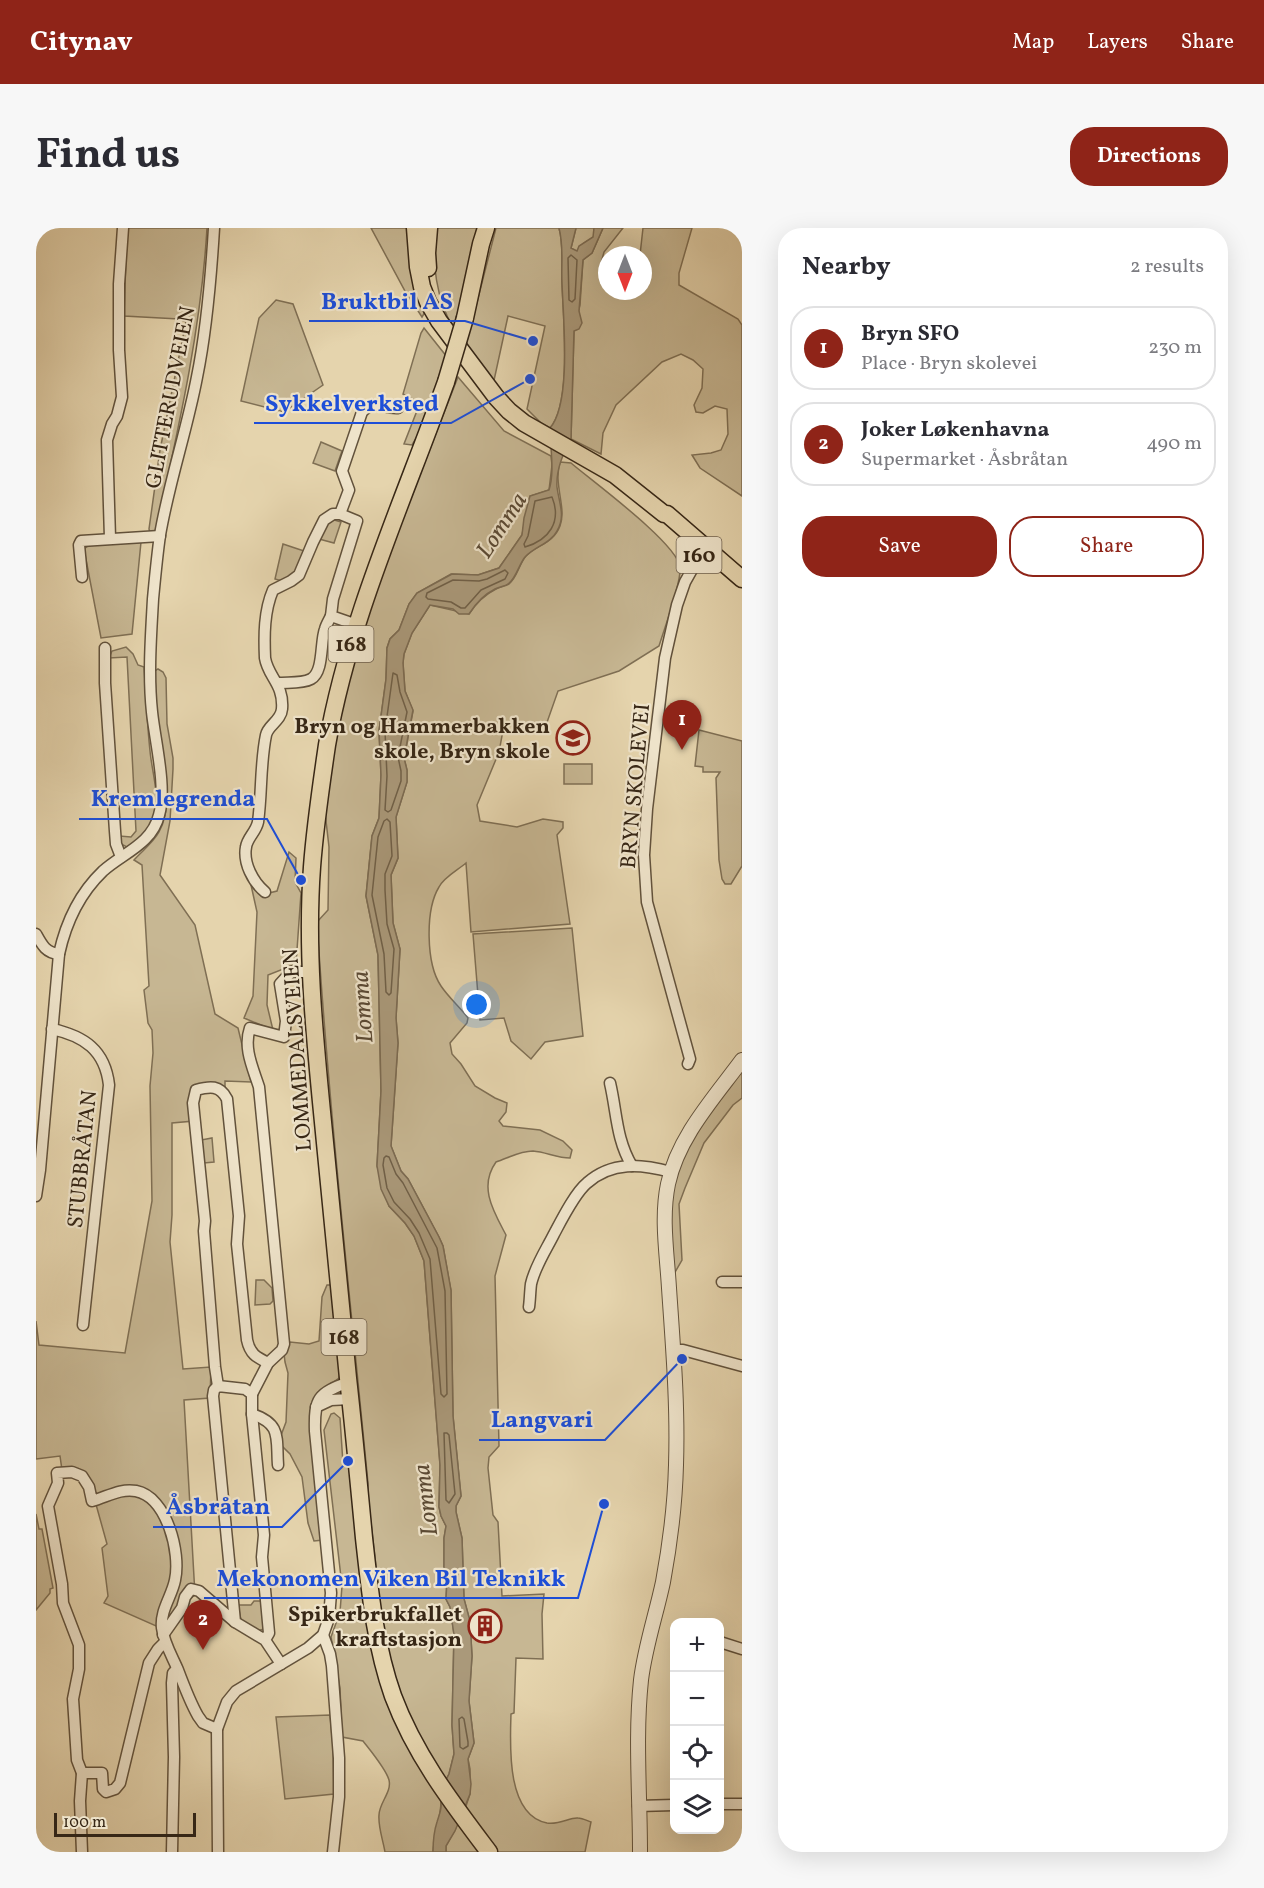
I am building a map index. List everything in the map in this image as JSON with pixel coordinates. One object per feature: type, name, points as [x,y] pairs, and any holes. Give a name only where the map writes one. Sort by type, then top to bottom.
[{"type":"main road","name":"160","points":[[415,228],[416,257],[422,286],[439,321],[496,397],[524,423],[621,479],[664,514],[704,554],[720,574],[742,587]]},
{"type":"main road","name":"160","points":[[429,228],[428,267],[438,306],[449,334]]},
{"type":"main road","name":"LOMMEDALSVEIEN","points":[[486,228],[465,318],[446,382],[391,527],[342,674],[328,743],[314,844],[311,972],[316,1054],[374,1619],[385,1671],[407,1728],[437,1781],[489,1852]]},
{"type":"main road","name":"160","points":[[704,554],[742,579]]},
{"type":"street","name":"GLITTERUDVEIEN","points":[[110,538],[107,440],[122,397],[119,284],[123,228]]},
{"type":"street","name":"GLITTERUDVEIEN","points":[[36,1196],[59,954],[68,920],[91,884],[121,857],[146,840],[160,812],[160,783],[152,710],[150,655],[154,597],[160,536],[202,351],[214,228]]},
{"type":"street","points":[[340,514],[349,490],[342,471],[362,412],[373,404],[398,408]]},
{"type":"street","points":[[265,892],[252,876],[246,847],[257,826],[266,733],[281,714],[282,696],[265,658],[265,621],[269,600],[273,590],[299,575],[324,520],[333,514],[340,514],[357,521],[333,599],[331,616],[325,629],[316,675],[305,681],[278,683]]},
{"type":"street","points":[[82,577],[80,543],[86,540],[160,536]]},
{"type":"street","name":"BRYN SKOLEVEI","points":[[688,1064],[690,1059],[647,902],[644,855],[647,809],[665,658],[677,605],[685,582],[704,554]]},
{"type":"street","points":[[331,616],[357,625]]},
{"type":"street","points":[[105,648],[105,683],[115,831],[116,844],[121,857]]},
{"type":"street","points":[[36,934],[46,950],[59,954]]},
{"type":"street","points":[[265,1640],[269,1633],[262,1557],[264,1535],[252,1394],[268,1363],[282,1350],[284,1344],[259,1087],[248,1051],[247,1038],[250,1028],[284,1037],[286,1022],[280,984],[291,972],[311,972]]},
{"type":"street","name":"STUBBRÅTAN","points":[[52,1029],[70,1033],[94,1049],[104,1062],[109,1085],[83,1324]]},
{"type":"street","points":[[640,1852],[637,1786],[641,1680],[663,1581],[675,1487],[676,1443],[666,1243],[666,1198],[671,1172],[689,1134],[742,1060]]},
{"type":"street","points":[[610,1083],[618,1136],[623,1152],[632,1166]]},
{"type":"street","points":[[218,1386],[194,1103],[196,1090],[207,1086],[216,1087],[224,1092],[227,1099],[239,1216],[237,1244],[247,1340],[249,1350],[254,1356],[268,1363]]},
{"type":"street","points":[[529,1307],[531,1284],[536,1268],[567,1210],[586,1183],[618,1167],[646,1165],[671,1172]]},
{"type":"street","points":[[723,1282],[742,1282]]},
{"type":"street","points":[[673,1350],[684,1350],[742,1366]]},
{"type":"street","points":[[218,1852],[218,1729],[227,1702],[236,1691],[250,1681],[308,1648],[323,1635],[330,1618],[331,1593],[314,1414],[319,1398],[327,1391],[349,1382]]},
{"type":"street","points":[[218,1386],[245,1389],[252,1394]]},
{"type":"street","points":[[218,1386],[214,1389],[213,1396],[235,1622]]},
{"type":"street","points":[[316,1407],[331,1400],[350,1399]]},
{"type":"street","points":[[252,1414],[273,1425],[278,1465]]},
{"type":"street","points":[[82,1852],[80,1801],[82,1773],[77,1760],[73,1699],[79,1669],[79,1646],[64,1608],[48,1506],[58,1483],[57,1473],[72,1472],[82,1476],[89,1487],[92,1501],[124,1491],[138,1491],[161,1508],[168,1522],[177,1566],[176,1579],[162,1614],[164,1639],[198,1716],[203,1723],[218,1729]]},
{"type":"street","points":[[82,1773],[102,1773],[103,1789],[106,1792],[116,1789],[120,1783],[149,1663],[191,1589],[199,1591],[235,1622],[265,1640],[281,1664]]},
{"type":"street","points":[[323,1635],[332,1666],[339,1758],[339,1797],[333,1852]]},
{"type":"street","points":[[724,1643],[742,1649]]},
{"type":"street","points":[[172,1852],[174,1757],[172,1683],[173,1673],[177,1669]]},
{"type":"street","points":[[724,1804],[742,1804]]},
{"type":"street","points":[[638,1806],[670,1805]]},
{"type":"shaded area","points":[[127,228],[207,228],[200,305],[188,380],[156,530],[150,533],[160,450],[186,322],[179,319],[124,316]]},
{"type":"shaded area","points":[[371,228],[409,228],[425,312],[422,317],[405,291]]},
{"type":"shaded area","points":[[434,228],[477,228],[454,329],[443,305],[436,280]]},
{"type":"shaded area","points":[[496,228],[559,228],[561,235],[564,380],[557,416],[550,428],[541,423],[527,409],[545,326],[508,316],[493,385],[465,349]]},
{"type":"shaded area","points":[[576,228],[594,228],[594,237],[584,243],[577,252],[571,248]]},
{"type":"shaded area","points":[[603,228],[623,228],[609,246],[598,246],[598,300],[652,300],[652,246],[641,246],[643,228],[692,228],[679,273],[679,285],[738,319],[742,325],[742,496],[700,468],[692,455],[721,450],[728,434],[727,409],[715,406],[703,413],[696,412],[694,405],[702,388],[703,369],[693,360],[681,354],[662,362],[616,405],[603,433],[601,454],[571,439],[574,331],[580,305],[583,260],[592,253]]},
{"type":"shaded area","points":[[276,300],[293,304],[323,385],[284,412],[241,401],[259,318]]},
{"type":"shaded area","points":[[424,328],[447,357],[421,430],[412,445],[404,444],[420,403],[403,394]]},
{"type":"shaded area","points":[[458,377],[504,431],[551,456],[552,465],[549,490],[530,496],[522,535],[499,568],[478,575],[451,574],[417,593],[409,604],[399,630],[390,639],[387,648],[386,679],[379,731],[381,775],[379,818],[372,836],[366,896],[378,955],[381,1091],[377,1166],[389,1206],[414,1236],[424,1261],[440,1465],[439,1507],[446,1526],[444,1573],[447,1580],[446,1599],[450,1607],[454,1634],[452,1725],[454,1754],[445,1782],[408,1715],[388,1654],[380,1612],[334,1133],[317,922],[328,910],[329,847],[325,812],[333,754],[346,690],[374,592]]},
{"type":"shaded area","points":[[321,442],[342,451],[335,471],[313,463]]},
{"type":"shaded area","points":[[560,462],[571,463],[650,528],[675,556],[680,567],[680,574],[659,646],[619,671],[558,691],[545,728],[504,725],[499,752],[477,805],[480,821],[517,827],[543,819],[563,822],[563,828],[557,835],[570,924],[471,932],[466,863],[441,883],[431,909],[430,951],[436,976],[444,990],[468,1018],[467,1023],[450,1043],[452,1054],[475,1086],[507,1103],[506,1112],[499,1121],[503,1126],[540,1130],[563,1141],[572,1150],[570,1158],[533,1151],[514,1155],[496,1162],[488,1181],[493,1208],[506,1235],[495,1276],[499,1446],[489,1457],[488,1468],[493,1515],[498,1522],[502,1596],[544,1594],[543,1659],[516,1658],[514,1713],[511,1714],[510,1743],[517,1793],[524,1807],[534,1817],[547,1823],[575,1818],[591,1822],[585,1852],[498,1852],[465,1809],[470,1794],[468,1759],[474,1743],[469,1701],[472,1656],[470,1621],[464,1599],[462,1538],[456,1512],[461,1496],[453,1416],[451,1291],[443,1246],[408,1179],[401,1171],[391,1146],[398,1043],[396,1018],[400,949],[393,923],[391,875],[398,858],[396,817],[407,782],[404,758],[413,711],[405,691],[403,663],[412,633],[430,605],[469,614],[488,594],[509,584],[526,556],[553,537],[562,519],[558,479]]},
{"type":"shaded area","points":[[331,519],[341,522],[334,543],[319,539],[327,522]]},
{"type":"shaded area","points":[[141,542],[132,634],[101,638],[84,549],[92,543]]},
{"type":"shaded area","points":[[283,544],[304,551],[296,574],[282,581],[275,579]]},
{"type":"shaded area","points":[[126,647],[133,654],[138,665],[144,667],[156,800],[150,826],[140,838],[127,847],[121,844],[120,836],[131,837],[136,831],[127,657],[109,658],[112,651]]},
{"type":"shaded area","points":[[158,669],[166,678],[167,724],[173,758],[170,821],[160,875],[195,925],[215,1014],[238,1028],[251,1082],[225,1081],[225,1088],[195,1085],[194,1121],[172,1123],[170,1242],[183,1369],[211,1367],[210,1398],[184,1400],[195,1595],[156,1626],[104,1603],[108,1596],[102,1548],[107,1544],[92,1490],[81,1470],[62,1470],[60,1456],[36,1459],[36,1321],[39,1345],[125,1353],[152,1201],[150,1086],[153,1053],[152,1030],[148,1023],[144,990],[149,986],[142,865],[134,860],[157,836],[164,821],[166,808],[166,783],[157,718],[155,671]]},
{"type":"shaded area","points":[[699,730],[742,741],[742,866],[731,884],[725,884],[722,879],[719,860],[716,778],[720,772],[703,772],[703,767],[695,766]]},
{"type":"shaded area","points":[[564,764],[592,764],[592,784],[564,784]]},
{"type":"shaded area","points":[[289,852],[296,858],[295,882],[301,893],[296,964],[268,975],[267,1005],[273,1030],[244,1018],[253,996],[257,912],[251,885],[265,894],[277,891]]},
{"type":"shaded area","points":[[572,928],[583,1036],[545,1042],[531,1059],[511,1041],[504,1018],[480,1020],[473,934]]},
{"type":"shaded area","points":[[742,1069],[742,1098],[733,1105],[704,1143],[679,1204],[682,1260],[674,1274],[671,1207],[677,1169],[697,1130]]},
{"type":"shaded area","points":[[212,1138],[214,1162],[204,1163],[201,1140]]},
{"type":"shaded area","points":[[256,1280],[264,1280],[272,1288],[273,1301],[270,1304],[255,1305]]},
{"type":"shaded area","points":[[327,1285],[331,1285],[340,1373],[339,1378],[316,1398],[311,1410],[310,1427],[323,1540],[314,1541],[308,1523],[302,1477],[290,1454],[282,1446],[280,1438],[286,1422],[288,1373],[284,1353],[290,1342],[309,1344],[319,1341],[322,1297]]},
{"type":"shaded area","points":[[334,1413],[340,1418],[343,1464],[348,1464],[352,1484],[370,1639],[441,1801],[433,1852],[385,1852],[379,1815],[389,1789],[389,1780],[363,1741],[342,1737],[340,1688],[331,1637],[340,1612],[342,1586],[324,1430],[331,1414]]},
{"type":"shaded area","points":[[36,1514],[39,1529],[42,1529],[53,1588],[36,1610]]},
{"type":"shaded area","points":[[254,1601],[263,1601],[264,1629],[257,1631],[241,1620],[238,1605],[251,1605]]},
{"type":"shaded area","points":[[330,1715],[334,1794],[285,1799],[276,1717]]},
{"type":"shaded area","points":[[459,1822],[482,1852],[446,1852],[446,1846]]},
{"type":"water","points":[[559,228],[576,228],[571,248],[577,251],[579,246],[593,237],[594,228],[603,228],[592,253],[583,260],[579,311],[582,323],[579,329],[574,331],[571,439],[565,450],[557,480],[561,509],[560,525],[550,539],[525,557],[511,582],[487,594],[469,614],[459,614],[453,609],[430,605],[412,633],[403,663],[405,691],[413,710],[404,758],[407,782],[396,817],[398,858],[391,875],[393,923],[400,949],[396,1018],[398,1043],[391,1146],[401,1171],[408,1179],[443,1246],[451,1290],[453,1416],[461,1496],[456,1512],[462,1538],[464,1599],[470,1621],[472,1656],[469,1701],[474,1743],[468,1759],[470,1794],[455,1831],[446,1846],[446,1852],[433,1852],[434,1833],[441,1808],[439,1793],[449,1774],[454,1754],[452,1725],[454,1635],[450,1607],[446,1599],[444,1538],[446,1526],[439,1507],[440,1465],[424,1261],[414,1236],[389,1206],[381,1189],[377,1166],[381,1091],[378,955],[366,896],[372,836],[379,818],[381,775],[379,731],[386,679],[387,648],[390,639],[399,630],[409,604],[417,593],[452,574],[478,575],[499,568],[522,535],[530,496],[549,490],[552,467],[550,428],[557,416],[561,399],[565,358],[562,249]]},
{"type":"place","name":"Bruktbil AS","points":[[533,341]]},
{"type":"place","name":"Sykkelverksted","points":[[530,379]]},
{"type":"place","name":"Bryn og Hammerbakken skole, Bryn skole","points":[[573,738]]},
{"type":"place","name":"Bryn SFO","points":[[682,750]]},
{"type":"place","name":"Kremlegrenda","points":[[301,880]]},
{"type":"place","name":"Langvari","points":[[682,1359]]},
{"type":"place","name":"Åsbråtan","points":[[348,1461]]},
{"type":"place","name":"Mekonomen Viken Bil Teknikk","points":[[604,1504]]},
{"type":"place","name":"Spikerbrukfallet kraftstasjon","points":[[485,1626]]},
{"type":"place","name":"Joker Løkenhavna","points":[[203,1650]]},
{"type":"water label","name":"Lomma","points":[[501,525]]},
{"type":"water label","name":"Lomma","points":[[362,1007]]},
{"type":"water label","name":"Lomma","points":[[425,1500]]}]
